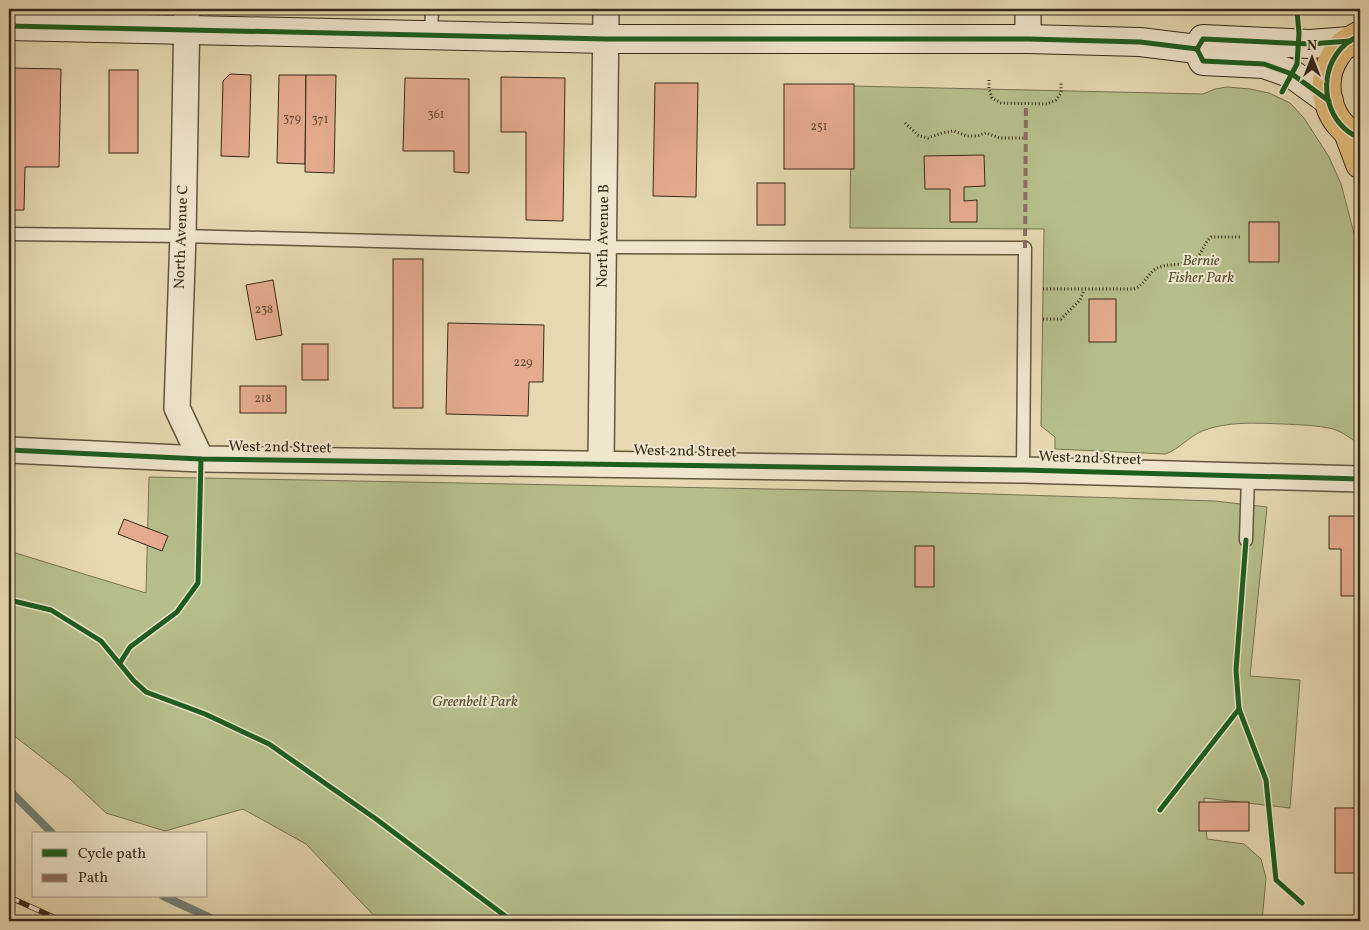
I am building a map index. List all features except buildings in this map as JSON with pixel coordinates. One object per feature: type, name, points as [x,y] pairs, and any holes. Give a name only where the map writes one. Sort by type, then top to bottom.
[{"type":"main road","points":[[9,26],[187,19],[432,22],[606,38],[1028,39],[1140,42],[1197,50]]},
{"type":"main road","points":[[1197,50],[1203,38],[1310,44],[1355,38]]},
{"type":"main road","points":[[1355,38],[1335,56],[1328,71],[1326,88],[1328,101],[1336,119],[1354,135],[1360,164]]},
{"type":"main road","points":[[1197,50],[1203,61],[1264,64],[1292,74],[1328,101]]},
{"type":"street","name":"North Avenue B","points":[[602,464],[606,9]]},
{"type":"street","points":[[1028,9],[1028,39]]},
{"type":"street","name":"North Avenue C","points":[[187,19],[183,236],[177,408],[201,459]]},
{"type":"street","name":"West 2nd Street","points":[[9,450],[201,459],[1023,470],[1360,480]]},
{"type":"lane","points":[[9,234],[183,236],[604,247],[1026,248],[1023,470]]},
{"type":"lane","points":[[1246,540],[1248,476]]},
{"type":"path","points":[[989,80],[989,90],[992,98],[1001,103],[1047,104],[1056,100],[1061,93],[1061,82]]},
{"type":"path","points":[[905,123],[919,136],[928,138],[954,131],[967,136],[977,136],[986,133],[1000,138],[1026,138]]},
{"type":"path","points":[[1025,289],[1134,289],[1141,286],[1154,270],[1161,266],[1185,264],[1194,260],[1200,254],[1205,242],[1211,237],[1240,237]]},
{"type":"path","points":[[1025,319],[1061,319],[1080,300],[1084,290]]},
{"type":"green space","name":"Bernie Fisher Park","points":[[851,86],[1203,94],[1227,87],[1269,93],[1290,103],[1304,118],[1329,157],[1341,184],[1360,256],[1360,444],[1333,429],[1302,425],[1252,423],[1232,424],[1202,431],[1166,454],[1055,449],[1055,437],[1041,426],[1044,229],[850,228]]},
{"type":"green space","name":"Greenbelt Park","points":[[149,477],[924,492],[1215,501],[1267,507],[1250,676],[1300,680],[1290,808],[1204,798],[1207,839],[1244,844],[1261,859],[1266,878],[1262,921],[379,921],[306,844],[243,809],[165,831],[106,813],[70,779],[9,732],[9,551],[146,593]]},
{"type":"waterway","points":[[9,790],[51,832]]},
{"type":"waterway","points":[[167,898],[217,921]]},
{"type":"railway","points":[[9,897],[62,921]]},
{"type":"marked path","points":[[1025,248],[1026,104]]},
{"type":"cycle path","points":[[1282,92],[1297,64],[1299,33],[1297,11]]},
{"type":"cycle path","points":[[9,26],[606,39],[1028,39],[1140,42],[1197,49]]},
{"type":"cycle path","points":[[1360,35],[1338,51],[1330,66],[1327,78],[1327,90],[1333,114],[1340,124],[1360,138]]},
{"type":"cycle path","points":[[1197,49],[1203,39],[1310,44],[1350,41]]},
{"type":"cycle path","points":[[1197,49],[1203,61],[1264,64],[1292,74],[1329,101]]},
{"type":"cycle path","points":[[9,450],[201,459],[1023,470],[1360,479]]},
{"type":"cycle path","points":[[120,663],[130,647],[177,612],[198,583],[201,459]]},
{"type":"cycle path","points":[[1246,540],[1236,670],[1239,709],[1266,780],[1276,880],[1302,903]]},
{"type":"cycle path","points":[[9,600],[51,610],[101,641],[133,680],[146,692],[205,714],[269,744],[376,819],[512,921]]},
{"type":"cycle path","points":[[1160,810],[1239,709]]}]
